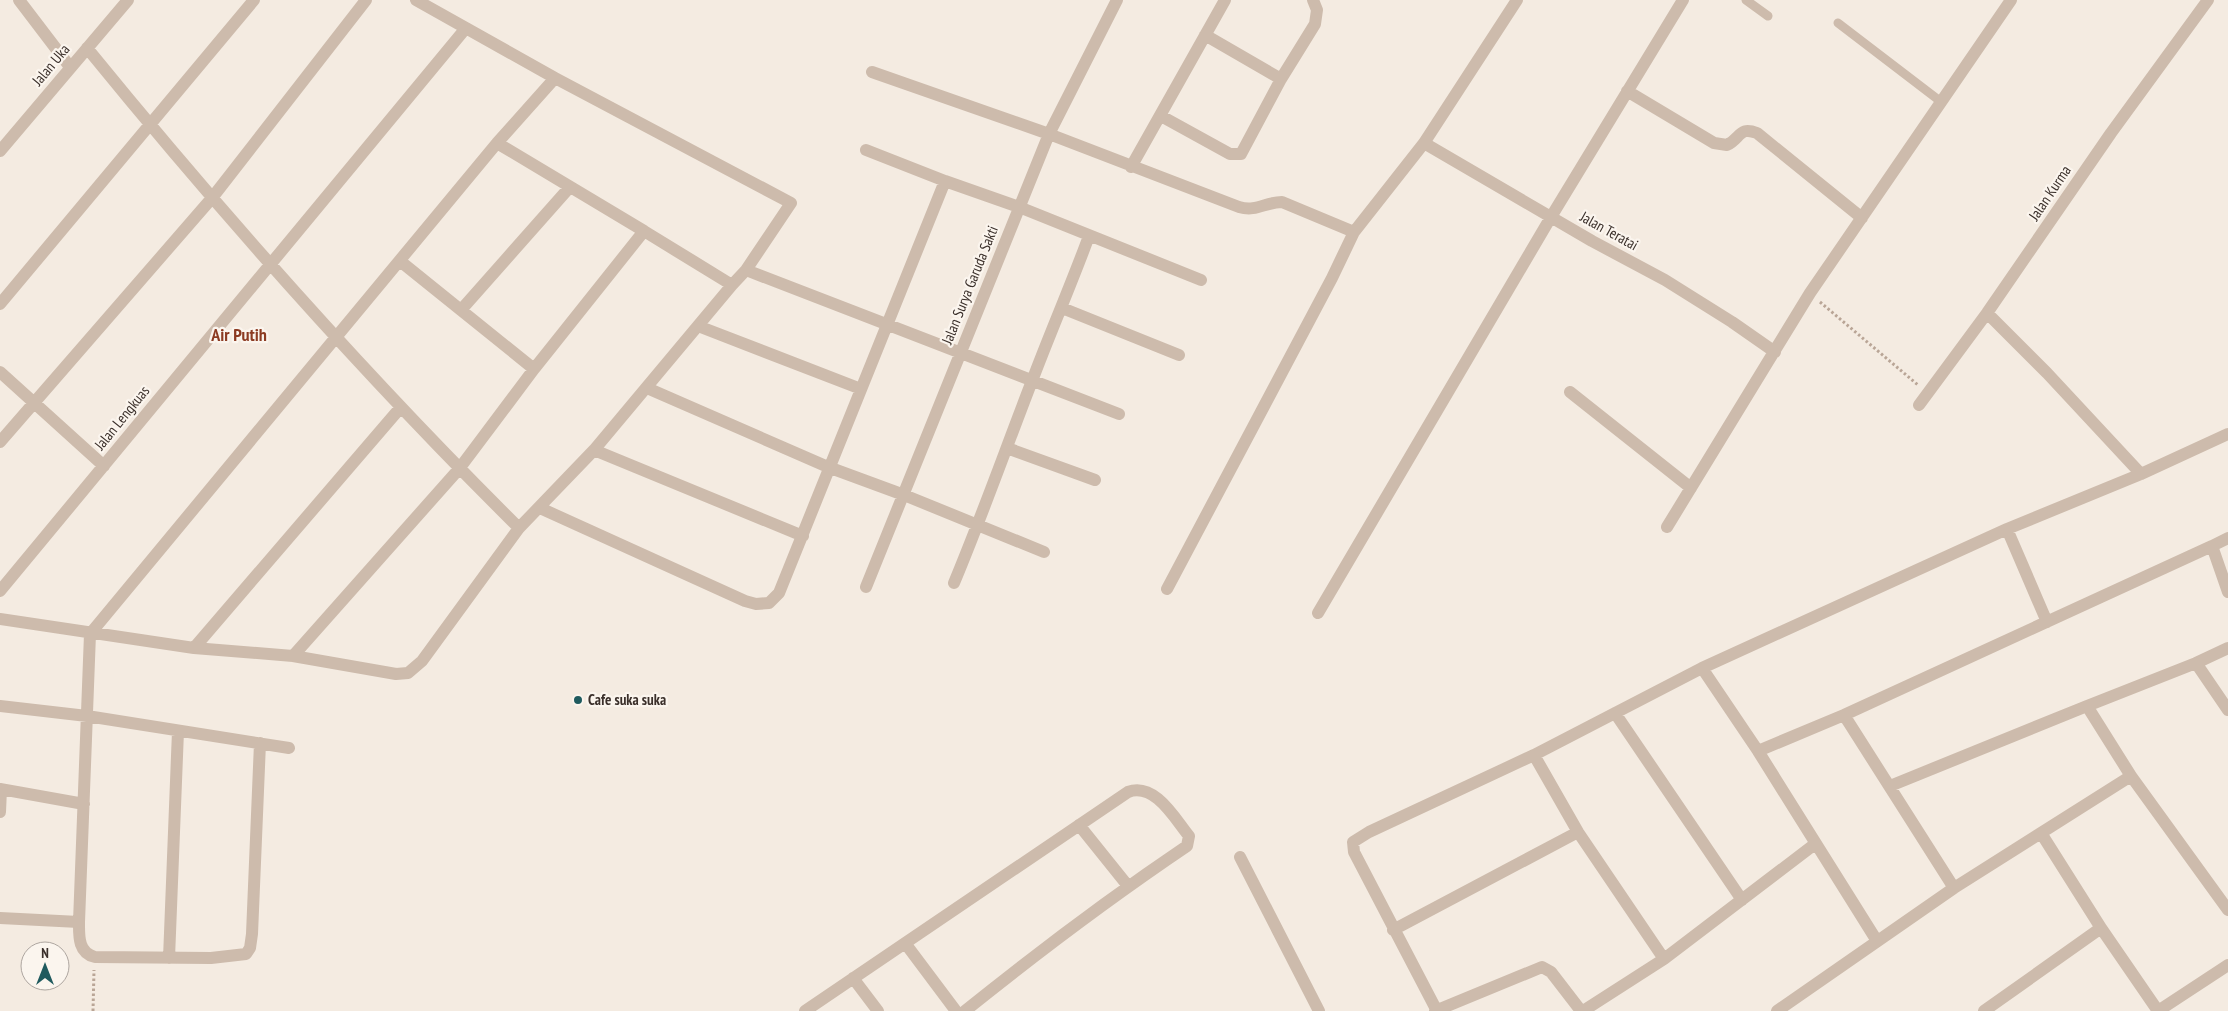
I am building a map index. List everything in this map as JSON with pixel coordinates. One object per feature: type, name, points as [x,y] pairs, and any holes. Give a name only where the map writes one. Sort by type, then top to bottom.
[{"type":"street","points":[[19,0],[70,67]]},
{"type":"street","name":"Jalan Uka","points":[[0,151],[128,0]]},
{"type":"street","points":[[0,304],[254,0]]},
{"type":"street","points":[[0,442],[212,198],[366,0]]},
{"type":"street","points":[[0,620],[194,648],[293,656],[396,674],[404,674],[413,670],[519,528],[594,450],[746,270],[791,203],[555,78],[416,0]]},
{"type":"street","name":"Jalan Surya Garuda Sakti","points":[[866,587],[1049,134],[1117,0]]},
{"type":"street","points":[[1131,167],[1225,0]]},
{"type":"street","points":[[1161,116],[1230,154],[1238,155],[1246,146],[1281,79],[1315,24],[1317,10],[1313,0]]},
{"type":"street","points":[[1167,589],[1332,278],[1354,232],[1424,143],[1517,0]]},
{"type":"street","points":[[1318,613],[1551,217],[1683,0]]},
{"type":"street","points":[[1667,526],[1810,293],[2011,0]]},
{"type":"street","name":"Jalan Kurma","points":[[1919,405],[1987,313],[2111,133],[2208,0]]},
{"type":"street","name":"Jalan Lengkuas","points":[[0,591],[466,28]]},
{"type":"street","points":[[1205,35],[1281,79]]},
{"type":"street","points":[[87,48],[270,266],[401,408],[519,528]]},
{"type":"street","points":[[872,72],[1049,134],[1244,209],[1255,209],[1272,202],[1290,204],[1354,232]]},
{"type":"street","points":[[260,743],[253,925],[250,950],[242,956],[233,957],[169,958],[95,956],[85,952],[81,946],[79,922],[90,634],[496,143],[555,78]]},
{"type":"street","points":[[1627,91],[1714,143],[1727,145],[1742,131],[1749,130],[1757,133],[1862,218]]},
{"type":"street","points":[[496,143],[732,285]]},
{"type":"street","name":"Jalan Teratai","points":[[1424,143],[1673,285],[1775,352]]},
{"type":"street","points":[[866,150],[1019,207],[1201,280]]},
{"type":"street","points":[[540,508],[745,601],[756,604],[769,603],[779,593],[803,536],[828,467],[916,258],[945,181]]},
{"type":"street","points":[[461,310],[569,188]]},
{"type":"street","points":[[293,656],[459,469],[534,369],[644,231]]},
{"type":"street","points":[[954,583],[979,525],[1032,380],[1089,236]]},
{"type":"street","points":[[400,261],[534,369]]},
{"type":"street","points":[[746,270],[1118,414]]},
{"type":"street","points":[[1062,308],[1179,355]]},
{"type":"street","points":[[1987,313],[2141,474]]},
{"type":"street","points":[[698,326],[861,389]]},
{"type":"street","points":[[0,372],[104,466]]},
{"type":"street","points":[[648,388],[828,467],[904,495],[1044,552]]},
{"type":"street","points":[[1570,392],[1690,488]]},
{"type":"street","points":[[194,648],[401,408]]},
{"type":"street","points":[[1814,844],[1664,959],[1582,1011],[1552,972],[1542,967],[1436,1011],[1354,852],[1354,842],[1370,832],[1534,755],[1702,668],[2007,529],[2141,474],[2228,434]]},
{"type":"street","points":[[1007,448],[1095,480]]},
{"type":"street","points":[[594,450],[803,536]]},
{"type":"street","points":[[2007,529],[2047,622]]},
{"type":"street","points":[[1758,751],[1844,715],[2228,538]]},
{"type":"street","points":[[2212,546],[2228,592]]},
{"type":"street","points":[[1890,786],[2196,663],[2228,648]]},
{"type":"street","points":[[2196,663],[2228,710]]},
{"type":"street","points":[[1702,668],[1758,751],[1814,844],[1877,941]]},
{"type":"street","points":[[0,706],[87,716],[289,748]]},
{"type":"street","points":[[2087,706],[2131,776],[2228,910]]},
{"type":"street","points":[[1615,713],[1742,900]]},
{"type":"street","points":[[1844,715],[1954,888]]},
{"type":"street","points":[[169,958],[178,731]]},
{"type":"street","points":[[1534,755],[1578,832],[1664,959]]},
{"type":"street","points":[[1777,1011],[1954,888],[2131,776]]},
{"type":"street","points":[[0,812],[0,789],[84,804]]},
{"type":"street","points":[[805,1011],[1128,792],[1145,790],[1157,799],[1189,836],[1190,841],[1187,846],[1128,886],[1021,966],[965,1011]]},
{"type":"street","points":[[1079,825],[1128,886]]},
{"type":"street","points":[[1393,930],[1578,832]]},
{"type":"street","points":[[2041,833],[2101,928],[2158,1011],[2228,965]]},
{"type":"street","points":[[1240,857],[1320,1011]]},
{"type":"street","points":[[0,918],[79,922]]},
{"type":"street","points":[[1984,1011],[2101,928]]},
{"type":"street","points":[[905,943],[956,1011]]},
{"type":"street","points":[[853,978],[878,1011]]},
{"type":"lane","points":[[1746,0],[1768,16]]},
{"type":"lane","points":[[1838,23],[1940,101]]},
{"type":"path","points":[[1810,293],[1927,393]]},
{"type":"path","points":[[94,1011],[95,956]]},
{"type":"place","name":"Cafe suka suka","points":[[578,700]]},
{"type":"district","name":"Air Putih","points":[[239,335]]}]
